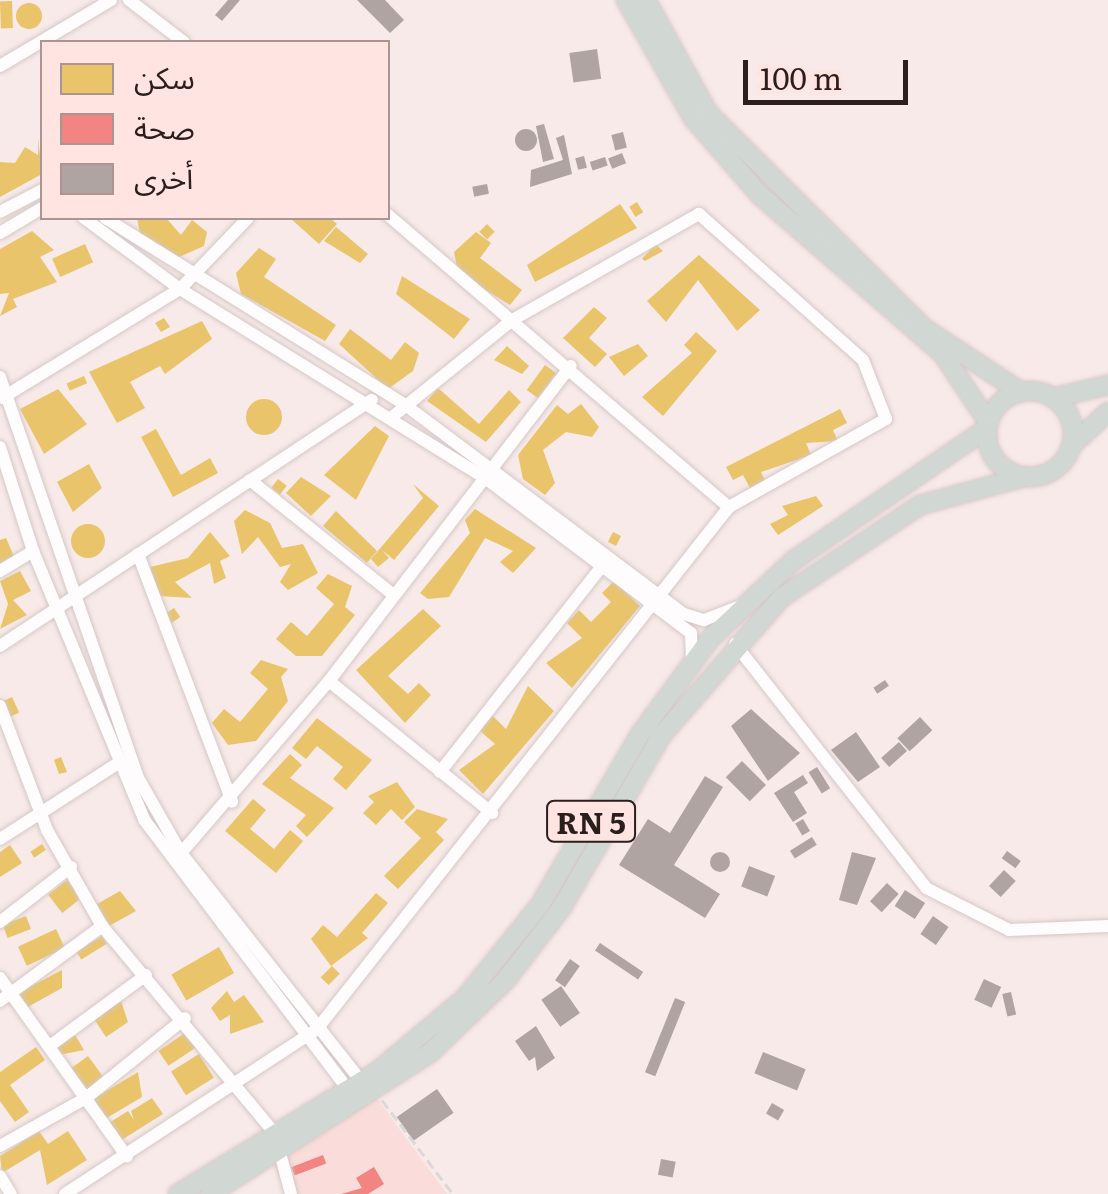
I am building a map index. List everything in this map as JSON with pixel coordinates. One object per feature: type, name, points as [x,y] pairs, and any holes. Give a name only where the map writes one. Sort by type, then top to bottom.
[{"type":"highway","points":[[626,0],[693,118],[760,195],[943,354],[987,426],[996,461],[1024,477],[1056,468],[1071,446],[1108,412]]},
{"type":"highway","points":[[646,0],[708,113],[925,329],[1021,392],[1053,398],[1108,385]]},
{"type":"highway","points":[[987,426],[1021,392]]},
{"type":"highway","points":[[1053,398],[1070,419],[1071,446]]},
{"type":"highway","name":"RN 5","points":[[178,1194],[280,1141],[361,1087],[445,1017],[517,936],[692,661],[742,606],[823,538],[987,426]]},
{"type":"highway","name":"RN 5","points":[[210,1194],[361,1087],[431,1052],[519,965],[661,736],[735,644],[807,576],[894,519],[962,488],[1024,477]]},
{"type":"street","points":[[44,40],[111,0]]},
{"type":"street","points":[[128,0],[181,40]]},
{"type":"street","points":[[0,66],[40,42]]},
{"type":"street","points":[[0,212],[40,191]]},
{"type":"street","points":[[0,233],[40,209]]},
{"type":"street","points":[[65,1194],[127,1158],[312,1033],[658,603],[729,507],[886,420],[863,360],[718,224],[699,214],[680,220],[510,321],[392,417]]},
{"type":"street","points":[[390,217],[510,321],[572,366],[729,507]]},
{"type":"street","points":[[87,220],[180,289],[367,404],[490,473],[658,603],[690,633],[692,661]]},
{"type":"street","points":[[108,220],[191,279],[404,404],[602,566],[658,603],[696,620],[742,606]]},
{"type":"street","points":[[3,397],[180,289],[246,220]]},
{"type":"street","points":[[181,852],[232,802],[330,681],[392,593],[572,366]]},
{"type":"street","points":[[0,377],[3,397],[124,750],[181,852],[312,1033]]},
{"type":"street","points":[[0,646],[382,392]]},
{"type":"street","points":[[0,448],[32,551],[117,764],[145,821],[312,1033],[361,1087]]},
{"type":"street","points":[[250,480],[392,593]]},
{"type":"street","points":[[0,571],[32,551]]},
{"type":"street","points":[[138,554],[232,802]]},
{"type":"street","points":[[440,772],[602,566]]},
{"type":"street","points":[[735,644],[926,888],[1009,930],[1108,926]]},
{"type":"street","points":[[330,681],[492,812]]},
{"type":"street","points":[[0,706],[41,810],[102,926],[184,1018],[280,1141],[291,1194]]},
{"type":"street","points":[[0,839],[117,764]]},
{"type":"street","points":[[0,922],[71,868]]},
{"type":"street","points":[[6,998],[102,926]]},
{"type":"street","points":[[50,1045],[146,975]]},
{"type":"street","points":[[0,978],[6,998],[50,1045],[127,1158]]},
{"type":"street","points":[[0,1146],[86,1098],[184,1018]]},
{"type":"street","points":[[0,1176],[12,1194]]},
{"type":"path","points":[[361,1087],[453,1194]]},
{"type":"shaded area","points":[[376,1097],[447,1194],[288,1194],[274,1165]]},
{"type":"building: سكن","points":[[0,1],[12,1],[13,28],[1,28]]},
{"type":"building: سكن","points":[[29,3],[39,6],[39,26],[29,29],[19,26],[16,16],[19,6]]},
{"type":"building: سكن","points":[[38,138],[40,175],[0,197],[0,162],[15,163],[25,147],[38,155]]},
{"type":"building: سكن","points":[[637,202],[643,212],[635,217],[629,207]]},
{"type":"building: سكن","points":[[620,204],[637,228],[535,282],[527,265]]},
{"type":"building: سكن","points":[[137,220],[168,220],[181,235],[192,220],[207,232],[204,246],[177,258],[140,234]]},
{"type":"building: سكن","points":[[292,220],[332,220],[337,224],[319,244]]},
{"type":"building: سكن","points":[[487,224],[495,232],[487,240],[479,232]]},
{"type":"building: سكن","points":[[336,227],[368,254],[360,263],[324,241]]},
{"type":"building: سكن","points":[[32,231],[54,250],[40,257],[57,282],[13,299],[17,307],[0,316],[9,293],[0,294],[0,249]]},
{"type":"building: سكن","points":[[476,232],[491,243],[480,258],[522,290],[510,305],[458,273],[454,252]]},
{"type":"building: سكن","points":[[85,244],[93,262],[60,277],[52,259]]},
{"type":"building: سكن","points":[[655,244],[663,251],[642,259]]},
{"type":"building: سكن","points":[[259,248],[276,259],[264,277],[336,325],[325,341],[241,294],[236,273]]},
{"type":"building: سكن","points":[[699,255],[760,310],[737,331],[698,280],[666,322],[647,301]]},
{"type":"building: سكن","points":[[402,276],[470,319],[454,339],[396,294]]},
{"type":"building: سكن","points":[[594,307],[607,318],[589,338],[607,354],[595,367],[563,338]]},
{"type":"building: سكن","points":[[164,318],[170,327],[161,332],[155,323]]},
{"type":"building: سكن","points":[[202,321],[212,339],[165,374],[160,366],[130,382],[145,408],[117,423],[89,372]]},
{"type":"building: سكن","points":[[350,329],[391,360],[405,342],[419,353],[413,371],[388,389],[339,344]]},
{"type":"building: سكن","points":[[696,332],[717,351],[663,416],[642,397],[692,353],[684,345]]},
{"type":"building: سكن","points":[[638,344],[648,356],[624,376],[609,357]]},
{"type":"building: سكن","points":[[507,346],[529,366],[522,374],[494,360]]},
{"type":"building: سكن","points":[[545,365],[556,373],[538,398],[527,390]]},
{"type":"building: سكن","points":[[84,376],[87,383],[70,391],[67,383]]},
{"type":"building: سكن","points":[[438,388],[479,424],[509,390],[521,402],[486,442],[427,401]]},
{"type":"building: سكن","points":[[58,389],[87,424],[44,454],[20,409]]},
{"type":"building: سكن","points":[[264,399],[277,404],[282,417],[277,430],[264,435],[251,430],[246,417],[251,404]]},
{"type":"building: سكن","points":[[581,404],[599,427],[592,437],[566,432],[543,450],[555,483],[545,495],[523,479],[518,455],[557,405],[568,414]]},
{"type":"building: سكن","points":[[840,409],[847,423],[833,430],[838,441],[806,443],[811,455],[761,472],[765,480],[750,488],[743,475],[733,480],[726,467]]},
{"type":"building: سكن","points":[[375,426],[389,436],[356,500],[324,475]]},
{"type":"building: سكن","points":[[156,429],[181,475],[210,458],[218,473],[173,497],[141,437]]},
{"type":"building: سكن","points":[[89,464],[102,488],[73,512],[57,482]]},
{"type":"building: سكن","points":[[301,477],[331,496],[311,516],[286,493]]},
{"type":"building: سكن","points":[[278,479],[287,486],[280,494],[271,488]]},
{"type":"building: سكن","points":[[413,484],[439,506],[394,560],[382,550],[389,558],[378,567],[371,559],[423,498]]},
{"type":"building: سكن","points":[[816,496],[823,506],[778,535],[770,524],[788,515],[782,506]]},
{"type":"building: سكن","points":[[475,509],[536,548],[513,573],[500,562],[513,551],[485,538],[449,597],[428,599],[420,593],[470,533],[465,520]]},
{"type":"building: سكن","points":[[245,510],[270,523],[282,548],[303,544],[318,573],[288,590],[280,582],[291,564],[280,567],[258,537],[242,554],[234,521]]},
{"type":"building: سكن","points":[[336,511],[377,551],[367,563],[323,526]]},
{"type":"building: سكن","points":[[88,524],[100,529],[105,541],[100,553],[88,558],[76,553],[71,541],[76,529]]},
{"type":"building: سكن","points":[[210,532],[230,556],[220,561],[226,578],[214,584],[210,563],[175,582],[192,598],[158,596],[150,567],[188,558]]},
{"type":"building: سكن","points":[[613,532],[621,536],[616,546],[608,542]]},
{"type":"building: سكن","points":[[6,538],[15,559],[0,566],[0,540]]},
{"type":"building: سكن","points":[[20,571],[31,591],[13,600],[27,615],[0,629],[8,604],[0,581]]},
{"type":"building: سكن","points":[[328,574],[352,586],[345,607],[355,615],[322,656],[296,656],[276,639],[291,622],[307,636],[334,604],[316,588]]},
{"type":"building: سكن","points":[[614,581],[640,606],[572,688],[546,663],[582,638],[567,623],[579,610],[591,622],[611,602],[602,593]]},
{"type":"building: سكن","points":[[174,608],[180,617],[171,623],[165,614]]},
{"type":"building: سكن","points":[[423,609],[441,626],[388,676],[408,694],[419,683],[431,695],[405,723],[356,670]]},
{"type":"building: سكن","points":[[261,660],[288,669],[281,677],[288,701],[256,741],[228,745],[212,723],[224,709],[240,722],[268,689],[250,673]]},
{"type":"building: سكن","points":[[528,686],[554,711],[483,794],[459,770],[495,744],[479,730],[493,716],[506,729]]},
{"type":"building: سكن","points":[[12,697],[19,712],[10,717],[3,701]]},
{"type":"building: سكن","points":[[317,718],[372,760],[346,790],[333,779],[343,767],[317,746],[306,759],[292,748]]},
{"type":"building: سكن","points":[[290,754],[302,765],[290,778],[334,808],[307,837],[296,826],[306,815],[262,784]]},
{"type":"building: سكن","points":[[61,757],[67,772],[59,774],[54,760]]},
{"type":"building: سكن","points":[[397,782],[415,807],[402,820],[391,809],[376,825],[363,813],[374,802],[368,796]]},
{"type":"building: سكن","points":[[253,799],[266,810],[250,829],[274,849],[290,830],[303,841],[276,873],[225,831]]},
{"type":"building: سكن","points":[[417,809],[448,819],[436,832],[444,840],[398,889],[384,876],[421,838],[404,822]]},
{"type":"building: سكن","points":[[42,844],[46,850],[34,858],[30,852]]},
{"type":"building: سكن","points":[[10,845],[22,863],[0,877],[0,852]]},
{"type":"building: سكن","points":[[67,880],[81,898],[62,913],[48,895]]},
{"type":"building: سكن","points":[[120,891],[136,911],[109,926],[97,904]]},
{"type":"building: سكن","points":[[376,893],[388,903],[362,933],[368,938],[331,966],[311,939],[323,925],[337,937]]},
{"type":"building: سكن","points":[[26,916],[31,929],[8,938],[3,925]]},
{"type":"building: سكن","points":[[56,929],[65,948],[27,966],[18,947]]},
{"type":"building: سكن","points":[[102,936],[107,944],[81,960],[77,952]]},
{"type":"building: سكن","points":[[219,947],[234,973],[186,1000],[171,974]]},
{"type":"building: سكن","points":[[332,966],[340,974],[328,985],[321,977]]},
{"type":"building: سكن","points":[[62,970],[62,988],[26,1008],[18,993]]},
{"type":"building: سكن","points":[[227,991],[234,1002],[244,995],[264,1022],[230,1034],[230,1015],[220,1021],[211,1008]]},
{"type":"building: سكن","points":[[121,1001],[128,1022],[106,1037],[94,1019]]},
{"type":"building: سكن","points":[[74,1033],[84,1050],[59,1055],[53,1046]]},
{"type":"building: سكن","points":[[185,1033],[195,1048],[169,1066],[158,1051]]},
{"type":"building: سكن","points":[[36,1047],[45,1060],[10,1085],[29,1112],[15,1122],[0,1101],[0,1072]]},
{"type":"building: سكن","points":[[199,1054],[214,1078],[186,1095],[171,1071]]},
{"type":"building: سكن","points":[[88,1056],[103,1077],[85,1091],[69,1070]]},
{"type":"building: سكن","points":[[138,1072],[142,1097],[105,1119],[93,1099]]},
{"type":"building: سكن","points":[[152,1098],[163,1114],[120,1141],[109,1123],[128,1111],[134,1120],[131,1111]]},
{"type":"building: سكن","points":[[39,1131],[48,1144],[68,1131],[87,1160],[47,1185],[40,1150],[2,1173],[0,1156]]},
{"type":"building: صحة","points":[[323,1155],[326,1163],[294,1176],[291,1167]]},
{"type":"building: صحة","points":[[374,1167],[384,1184],[368,1194],[341,1194],[362,1188],[356,1178]]},
{"type":"building: أخرى","points":[[228,0],[240,0],[222,21],[215,15]]},
{"type":"building: أخرى","points":[[357,0],[385,0],[404,20],[390,33]]},
{"type":"building: أخرى","points":[[597,49],[601,79],[573,83],[569,53]]},
{"type":"building: أخرى","points":[[544,124],[554,159],[543,162],[536,126]]},
{"type":"building: أخرى","points":[[522,129],[530,129],[537,140],[530,151],[522,151],[515,144],[515,136]]},
{"type":"building: أخرى","points":[[623,132],[627,148],[615,150],[611,135]]},
{"type":"building: أخرى","points":[[564,135],[572,174],[530,187],[531,170],[563,160],[556,138]]},
{"type":"building: أخرى","points":[[622,153],[626,163],[612,169],[608,159]]},
{"type":"building: أخرى","points":[[584,156],[587,168],[578,170],[575,158]]},
{"type":"building: أخرى","points":[[605,157],[608,166],[593,171],[590,162]]},
{"type":"building: أخرى","points":[[487,184],[489,194],[474,197],[472,187]]},
{"type":"building: أخرى","points":[[885,680],[889,686],[877,694],[873,688]]},
{"type":"building: أخرى","points":[[751,709],[800,753],[768,781],[731,726]]},
{"type":"building: أخرى","points":[[920,717],[932,730],[910,751],[897,738]]},
{"type":"building: أخرى","points":[[856,732],[880,767],[858,782],[831,750]]},
{"type":"building: أخرى","points":[[899,742],[907,751],[889,767],[881,758]]},
{"type":"building: أخرى","points":[[742,761],[766,785],[750,801],[726,777]]},
{"type":"building: أخرى","points":[[817,767],[830,788],[822,794],[809,772]]},
{"type":"building: أخرى","points":[[803,775],[808,783],[794,792],[807,813],[793,822],[774,793]]},
{"type":"building: أخرى","points":[[705,776],[723,787],[674,865],[720,894],[705,918],[619,865],[648,819],[670,833]]},
{"type":"building: أخرى","points":[[803,819],[810,831],[802,836],[795,824]]},
{"type":"building: أخرى","points":[[812,837],[817,845],[795,858],[790,851]]},
{"type":"building: أخرى","points":[[1007,851],[1021,861],[1015,868],[1002,858]]},
{"type":"building: أخرى","points":[[720,852],[730,862],[720,872],[710,862]]},
{"type":"building: أخرى","points":[[852,852],[876,858],[857,905],[839,900]]},
{"type":"building: أخرى","points":[[749,866],[775,876],[767,897],[741,887]]},
{"type":"building: أخرى","points":[[1004,870],[1016,881],[1001,897],[989,886]]},
{"type":"building: أخرى","points":[[887,883],[899,894],[882,912],[870,901]]},
{"type":"building: أخرى","points":[[905,890],[925,903],[915,919],[895,906]]},
{"type":"building: أخرى","points":[[933,916],[949,927],[936,945],[920,934]]},
{"type":"building: أخرى","points":[[600,943],[643,972],[638,980],[595,950]]},
{"type":"building: أخرى","points":[[570,959],[580,966],[565,987],[555,980]]},
{"type":"building: أخرى","points":[[984,979],[1001,987],[991,1008],[974,1000]]},
{"type":"building: أخرى","points":[[561,986],[580,1013],[560,1027],[541,1000]]},
{"type":"building: أخرى","points":[[1011,992],[1016,1014],[1007,1016],[1002,994]]},
{"type":"building: أخرى","points":[[675,998],[685,1002],[655,1076],[645,1072]]},
{"type":"building: أخرى","points":[[536,1026],[555,1058],[537,1071],[535,1057],[529,1061],[515,1041]]},
{"type":"building: أخرى","points":[[763,1052],[806,1069],[797,1091],[754,1073]]},
{"type":"building: أخرى","points":[[437,1089],[454,1113],[413,1141],[397,1117]]},
{"type":"building: أخرى","points":[[772,1103],[784,1110],[778,1120],[766,1113]]},
{"type":"building: أخرى","points":[[661,1159],[676,1162],[673,1178],[658,1175]]}]
